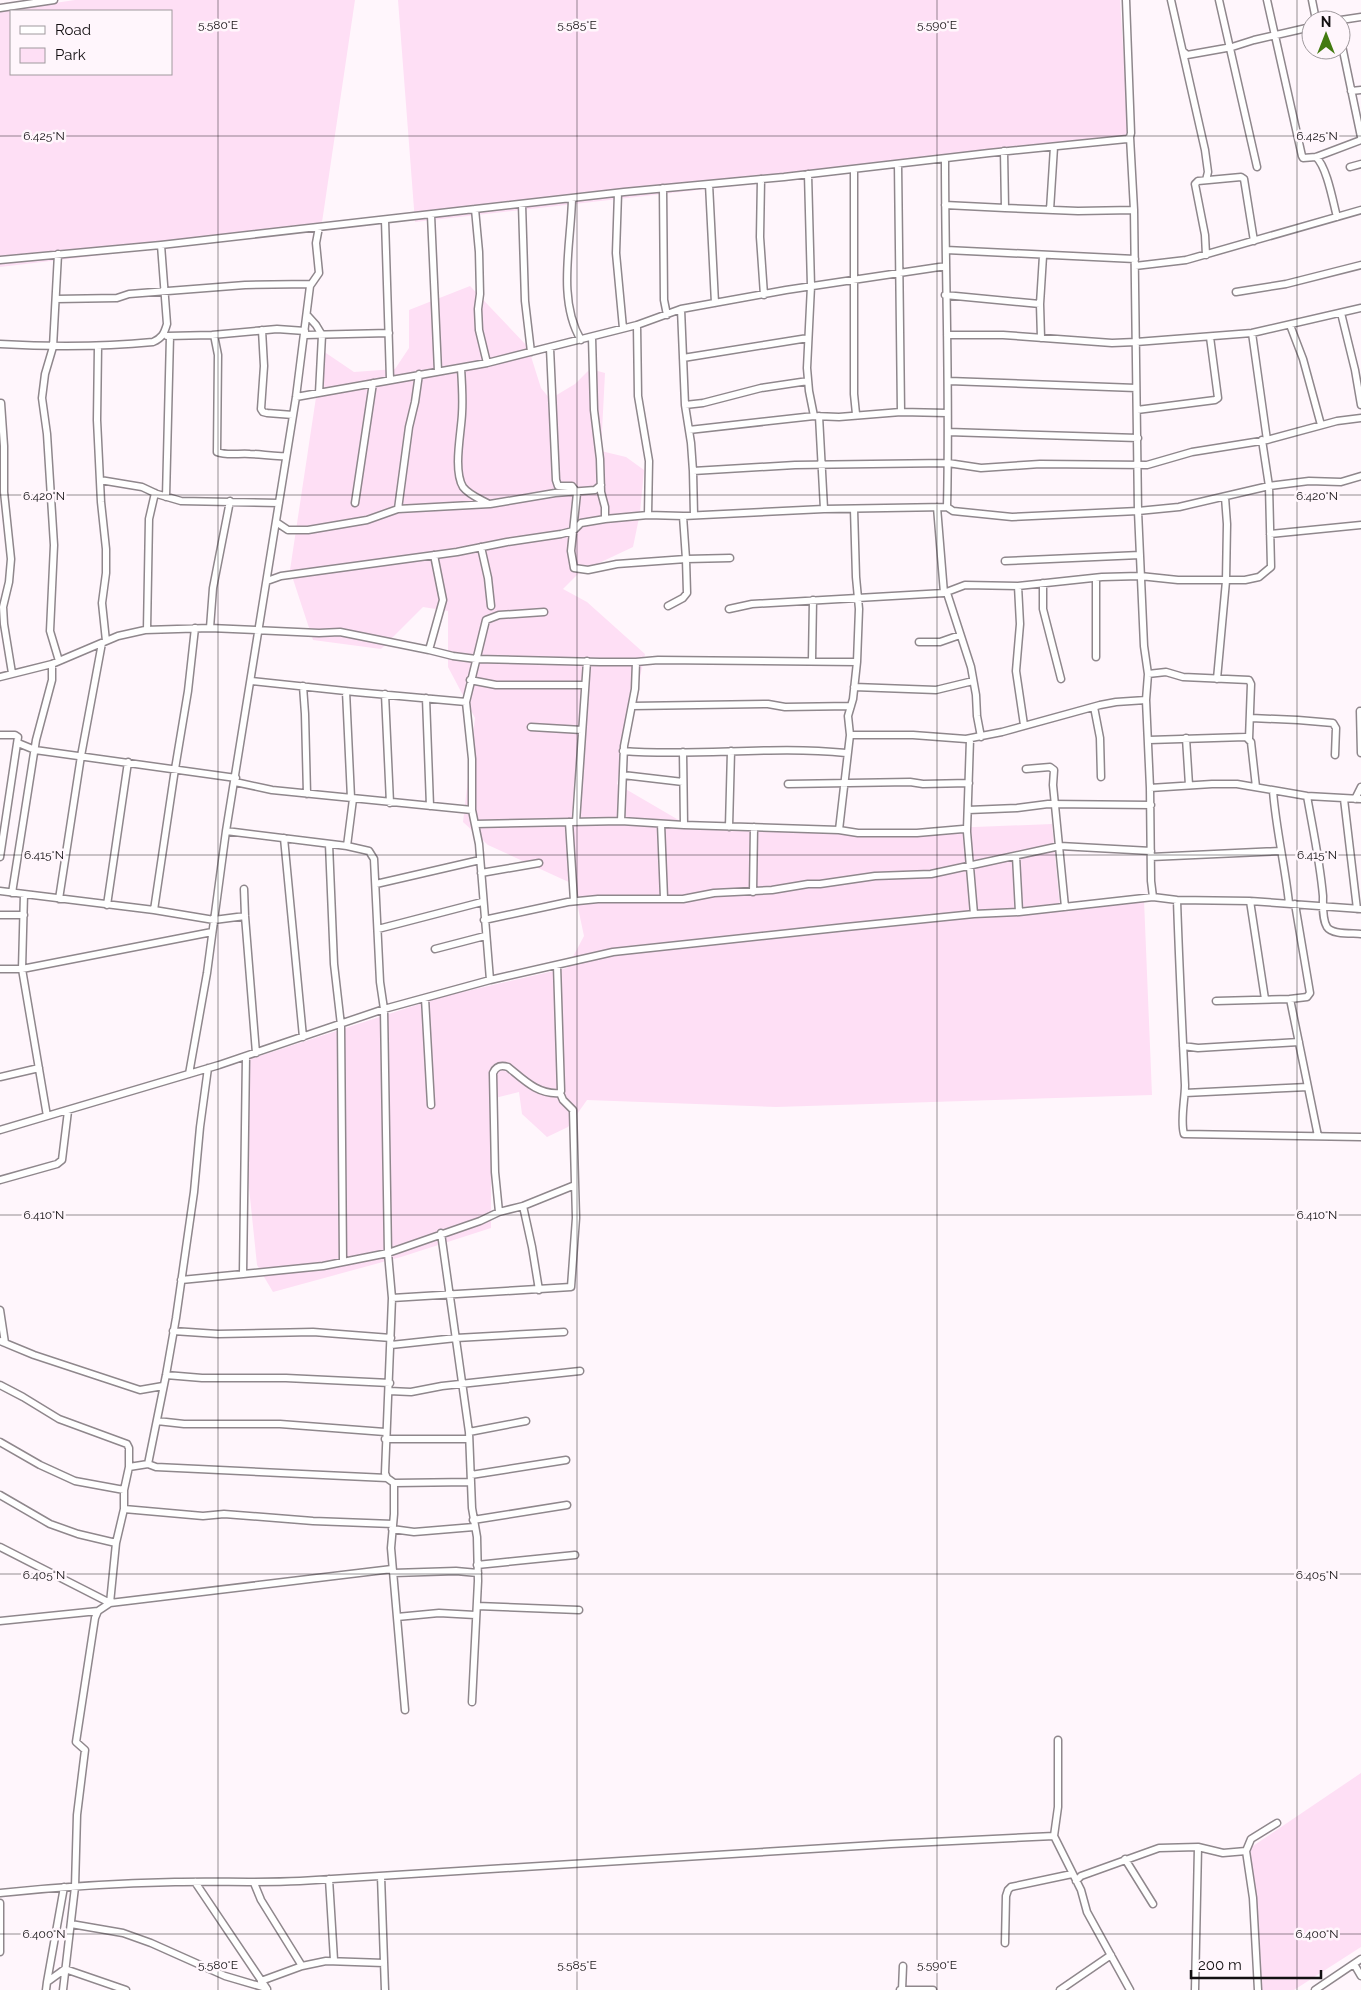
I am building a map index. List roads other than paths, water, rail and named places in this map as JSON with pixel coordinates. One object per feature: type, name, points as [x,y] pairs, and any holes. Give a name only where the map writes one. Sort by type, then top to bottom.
[{"type":"street","points":[[0,8],[54,0]]},
{"type":"street","points":[[1126,0],[1134,210],[1139,465],[1138,510],[1140,576],[1148,674],[1146,700],[1149,740],[1151,881],[1153,897]]},
{"type":"street","points":[[1171,0],[1205,150],[1208,172],[1206,180]]},
{"type":"street","points":[[1219,0],[1256,167]]},
{"type":"street","points":[[1267,0],[1304,158],[1316,157],[1361,138],[1345,60]]},
{"type":"street","points":[[1183,50],[1187,55],[1192,55],[1301,29]]},
{"type":"street","points":[[1351,91],[1361,90]]},
{"type":"street","points":[[0,260],[161,245],[662,188],[1126,139],[1130,137]]},
{"type":"street","points":[[1050,210],[1054,147]]},
{"type":"street","points":[[1004,151],[1005,208]]},
{"type":"street","points":[[1316,157],[1327,180],[1337,217]]},
{"type":"street","points":[[945,159],[949,381],[947,507]]},
{"type":"street","points":[[898,164],[901,412]]},
{"type":"street","points":[[1350,167],[1361,164]]},
{"type":"street","points":[[854,169],[854,394],[856,414]]},
{"type":"street","points":[[808,174],[811,286],[808,381],[816,416],[822,465],[824,509]]},
{"type":"street","points":[[1206,254],[1205,235],[1195,184],[1198,181],[1241,177],[1244,179],[1254,241]]},
{"type":"street","points":[[761,179],[760,237],[764,295]]},
{"type":"street","points":[[708,184],[715,304]]},
{"type":"street","points":[[662,188],[664,300],[667,315]]},
{"type":"street","points":[[618,193],[616,253],[623,328]]},
{"type":"street","points":[[572,199],[568,305],[575,330],[581,340]]},
{"type":"street","points":[[522,204],[525,301],[530,352]]},
{"type":"street","points":[[945,205],[1050,210],[1134,210]]},
{"type":"street","points":[[475,209],[479,252],[479,330],[487,364]]},
{"type":"street","points":[[946,250],[1135,263],[1177,261],[1361,210]]},
{"type":"street","points":[[431,215],[438,371]]},
{"type":"street","points":[[385,220],[390,379]]},
{"type":"street","points":[[189,1074],[214,920],[226,831],[252,681],[312,284],[319,270],[316,243],[318,227]]},
{"type":"street","points":[[161,245],[167,324],[166,497]]},
{"type":"street","points":[[12,893],[35,750],[56,662],[50,631],[54,545],[47,434],[42,398],[45,374],[53,347],[58,254]]},
{"type":"street","points":[[1041,338],[1040,304],[1043,256]]},
{"type":"street","points":[[1236,292],[1286,284],[1361,265]]},
{"type":"street","points":[[296,397],[390,379],[487,364],[637,325],[681,309],[811,286],[946,266]]},
{"type":"street","points":[[56,298],[117,298],[129,294],[245,285],[312,284]]},
{"type":"street","points":[[946,295],[1040,304]]},
{"type":"street","points":[[947,334],[1003,335],[1112,343],[1136,342],[1252,333],[1361,308]]},
{"type":"street","points":[[681,309],[685,405],[693,471],[694,515]]},
{"type":"street","points":[[1341,313],[1355,370],[1361,405]]},
{"type":"street","points":[[307,315],[322,335],[319,393]]},
{"type":"street","points":[[637,325],[638,396],[649,461],[648,515]]},
{"type":"street","points":[[1290,325],[1303,360],[1320,425]]},
{"type":"street","points":[[0,344],[98,347],[153,342],[167,336],[214,335],[262,330],[322,335],[389,333]]},
{"type":"street","points":[[262,330],[264,366],[261,409],[266,413],[293,415]]},
{"type":"street","points":[[729,609],[752,604],[946,593],[965,585],[1018,586],[1096,578],[1140,576],[1178,580],[1226,581],[1259,577],[1271,568],[1269,486],[1252,333]]},
{"type":"street","points":[[214,335],[218,355],[217,452],[269,457],[286,456]]},
{"type":"street","points":[[592,337],[594,410],[605,519]]},
{"type":"street","points":[[1137,410],[1215,400],[1218,398],[1210,337]]},
{"type":"street","points":[[684,358],[808,338]]},
{"type":"street","points":[[59,898],[81,756],[104,642],[102,603],[106,573],[106,549],[97,420],[98,347]]},
{"type":"street","points":[[550,348],[556,480],[558,486],[572,486],[577,493],[571,551],[572,566],[577,569],[596,569],[617,564],[730,558]]},
{"type":"street","points":[[461,368],[460,480],[469,494],[490,504]]},
{"type":"street","points":[[398,509],[409,426],[419,374]]},
{"type":"street","points":[[685,405],[703,403],[761,388],[808,381]]},
{"type":"street","points":[[949,381],[1136,388]]},
{"type":"street","points":[[355,503],[373,382]]},
{"type":"street","points":[[0,401],[4,446],[4,492],[11,559],[9,582],[3,607],[12,673]]},
{"type":"street","points":[[689,430],[816,416],[839,417],[856,414],[901,412],[947,413]]},
{"type":"street","points":[[693,471],[822,465],[948,463],[981,468],[1040,464],[1147,465],[1192,452],[1264,440],[1320,425],[1361,418]]},
{"type":"street","points":[[948,432],[1138,438]]},
{"type":"street","points":[[266,580],[281,576],[434,556],[561,534],[573,530],[581,523],[605,519],[648,515],[683,516],[824,509],[938,507],[1012,517],[1138,510],[1179,507],[1269,486],[1309,481],[1341,482],[1361,476]]},
{"type":"street","points":[[100,480],[142,487],[180,501],[279,503]]},
{"type":"street","points":[[276,522],[288,530],[308,530],[367,520],[398,509],[490,504],[554,493],[577,493],[595,490],[601,486]]},
{"type":"street","points":[[147,630],[149,519],[155,493]]},
{"type":"street","points":[[1217,679],[1226,581],[1227,524],[1225,497]]},
{"type":"street","points":[[210,628],[213,588],[230,501]]},
{"type":"street","points":[[938,507],[946,593],[973,681],[976,695],[976,716],[981,737]]},
{"type":"street","points":[[838,830],[845,783],[846,753],[850,735],[848,716],[857,662],[858,598],[854,509]]},
{"type":"street","points":[[668,606],[683,598],[687,593],[683,516]]},
{"type":"street","points":[[1270,534],[1361,525]]},
{"type":"street","points":[[481,547],[488,578],[491,606]]},
{"type":"street","points":[[1005,561],[1140,555]]},
{"type":"street","points":[[429,650],[443,600],[434,556]]},
{"type":"street","points":[[268,568],[281,576]]},
{"type":"street","points":[[1096,578],[1096,657]]},
{"type":"street","points":[[1043,583],[1043,608],[1061,679]]},
{"type":"street","points":[[1018,586],[1020,624],[1016,671],[1024,725]]},
{"type":"street","points":[[812,660],[813,600]]},
{"type":"street","points":[[490,980],[480,860],[472,810],[472,759],[466,702],[483,625],[488,618],[499,615],[544,612]]},
{"type":"street","points":[[0,677],[56,662],[118,636],[147,630],[195,628],[348,633],[453,656],[476,659],[636,662],[658,660],[812,660],[857,662]]},
{"type":"street","points":[[154,910],[188,692],[195,628]]},
{"type":"street","points":[[918,642],[940,642],[960,635]]},
{"type":"street","points":[[574,902],[573,822],[587,661]]},
{"type":"street","points":[[621,821],[623,751],[635,689],[636,662]]},
{"type":"street","points":[[1148,674],[1166,672],[1183,677],[1249,680],[1251,684],[1249,739],[1252,748],[1256,788]]},
{"type":"street","points":[[470,680],[496,684],[585,685]]},
{"type":"street","points":[[252,681],[466,702]]},
{"type":"street","points":[[854,687],[936,690],[973,681]]},
{"type":"street","points":[[303,686],[306,714],[307,794]]},
{"type":"street","points":[[346,691],[352,799],[347,846]]},
{"type":"street","points":[[385,694],[390,803]]},
{"type":"street","points":[[426,698],[430,806]]},
{"type":"street","points":[[850,735],[913,735],[934,738],[970,739],[1116,702],[1146,700]]},
{"type":"street","points":[[632,706],[768,704],[785,707],[851,706]]},
{"type":"street","points":[[1094,707],[1100,738],[1101,776]]},
{"type":"street","points":[[1360,711],[1361,753]]},
{"type":"street","points":[[1251,718],[1333,724],[1336,728],[1336,755]]},
{"type":"street","points":[[530,727],[582,730]]},
{"type":"street","points":[[0,735],[15,735],[18,737],[2,830],[0,857]]},
{"type":"street","points":[[1149,740],[1240,737],[1249,739]]},
{"type":"street","points":[[1186,738],[1189,785]]},
{"type":"street","points":[[970,739],[967,830],[974,914]]},
{"type":"street","points":[[18,743],[35,750],[175,769],[235,780],[272,790],[472,810]]},
{"type":"street","points":[[623,751],[649,753],[809,750],[846,753]]},
{"type":"street","points":[[730,827],[731,751]]},
{"type":"street","points":[[683,752],[684,825]]},
{"type":"street","points":[[107,905],[128,762]]},
{"type":"street","points":[[1026,769],[1053,768],[1065,907]]},
{"type":"street","points":[[623,775],[683,782]]},
{"type":"street","points":[[788,784],[969,783]]},
{"type":"street","points":[[1150,788],[1236,784],[1307,796],[1358,799],[1361,787]]},
{"type":"street","points":[[1216,1001],[1290,999],[1307,997],[1310,993],[1280,851],[1272,791]]},
{"type":"street","points":[[1307,796],[1319,858],[1322,906],[1326,926],[1329,929],[1361,934]]},
{"type":"street","points":[[0,1130],[256,1053],[384,1009],[490,980],[613,952],[1153,897],[1177,900],[1250,901],[1359,909],[1344,799]]},
{"type":"street","points":[[968,810],[1056,804],[1151,805]]},
{"type":"street","points":[[475,824],[621,821],[838,830],[858,833],[967,830]]},
{"type":"street","points":[[661,824],[664,898]]},
{"type":"street","points":[[753,892],[754,827]]},
{"type":"street","points":[[226,831],[347,846],[363,849],[373,854],[380,982],[384,1009],[388,1252],[392,1298],[390,1383],[385,1435],[385,1473],[387,1478]]},
{"type":"street","points":[[284,838],[303,1037]]},
{"type":"street","points":[[330,844],[335,972],[340,1025],[343,1262]]},
{"type":"street","points":[[484,920],[598,898],[683,898],[714,893],[753,892],[876,876],[931,874],[1060,846],[1151,854],[1280,851]]},
{"type":"street","points":[[1016,856],[1019,912]]},
{"type":"street","points":[[376,884],[480,860]]},
{"type":"street","points":[[481,873],[539,863]]},
{"type":"street","points":[[244,889],[244,916],[256,1053]]},
{"type":"street","points":[[0,891],[154,910],[214,920],[244,916]]},
{"type":"street","points":[[24,894],[22,969],[47,1116]]},
{"type":"street","points":[[1177,900],[1185,1093],[1183,1132],[1186,1135],[1361,1137]]},
{"type":"street","points":[[1250,901],[1265,999]]},
{"type":"street","points":[[378,929],[482,902]]},
{"type":"street","points":[[0,915],[24,915]]},
{"type":"street","points":[[0,970],[22,969],[212,932]]},
{"type":"street","points":[[435,949],[485,936]]},
{"type":"street","points":[[392,1298],[539,1290],[571,1286],[576,1227],[573,1110],[563,1100],[560,1093],[562,1086],[558,965]]},
{"type":"street","points":[[425,998],[431,1105]]},
{"type":"street","points":[[1290,999],[1318,1136]]},
{"type":"street","points":[[1183,1046],[1198,1048],[1299,1042]]},
{"type":"street","points":[[243,1274],[246,1056]]},
{"type":"street","points":[[499,1212],[495,1172],[493,1083],[495,1070],[503,1066],[538,1090],[545,1093],[560,1093]]},
{"type":"street","points":[[0,1077],[39,1068]]},
{"type":"street","points":[[148,1464],[166,1375],[181,1280],[194,1192],[201,1111],[208,1068]]},
{"type":"street","points":[[1185,1093],[1308,1087]]},
{"type":"street","points":[[0,1180],[57,1164],[62,1160],[68,1111]]},
{"type":"street","points":[[181,1280],[323,1266],[388,1252],[480,1221],[499,1212],[523,1206],[576,1185]]},
{"type":"street","points":[[523,1206],[539,1290]]},
{"type":"street","points":[[441,1233],[469,1436],[478,1573],[472,1702]]},
{"type":"street","points":[[0,1310],[3,1342],[34,1355],[140,1390],[163,1386]]},
{"type":"street","points":[[172,1331],[218,1334],[314,1332],[391,1341],[564,1332]]},
{"type":"street","points":[[389,1391],[411,1392],[442,1386],[580,1371]]},
{"type":"street","points":[[166,1375],[202,1378],[286,1378],[390,1383]]},
{"type":"street","points":[[0,1385],[60,1420],[127,1444],[129,1448],[129,1467],[124,1490],[124,1509],[116,1543],[110,1603]]},
{"type":"street","points":[[157,1421],[184,1424],[280,1424],[385,1435],[469,1436],[526,1421]]},
{"type":"street","points":[[0,1442],[40,1466],[75,1481],[124,1490]]},
{"type":"street","points":[[129,1467],[148,1464],[156,1467],[387,1478],[394,1483],[471,1479],[566,1460]]},
{"type":"street","points":[[394,1483],[391,1548],[405,1710]]},
{"type":"street","points":[[0,1496],[50,1524],[78,1534],[116,1543]]},
{"type":"street","points":[[124,1509],[203,1516],[224,1514],[392,1526],[414,1532],[474,1524],[567,1505]]},
{"type":"street","points":[[0,1547],[110,1603]]},
{"type":"street","points":[[477,1565],[575,1555]]},
{"type":"street","points":[[0,1621],[98,1611],[110,1603],[393,1571],[478,1573]]},
{"type":"street","points":[[476,1606],[579,1610]]},
{"type":"street","points":[[63,1990],[75,1887],[77,1815],[85,1750],[76,1742],[95,1618],[98,1611]]},
{"type":"street","points":[[397,1617],[438,1613],[475,1615]]},
{"type":"street","points":[[1058,1740],[1058,1807],[1054,1836],[1081,1890],[1088,1912],[1130,1990]]},
{"type":"street","points":[[1258,1990],[1253,1898],[1246,1851],[1251,1839],[1277,1823]]},
{"type":"street","points":[[0,1893],[64,1887],[195,1882],[254,1883],[329,1879],[891,1844],[1054,1836]]},
{"type":"street","points":[[1076,1881],[1081,1876],[1159,1848],[1198,1847],[1217,1852],[1246,1851]]},
{"type":"street","points":[[1194,1990],[1198,1847]]},
{"type":"street","points":[[1125,1859],[1153,1904]]},
{"type":"street","points":[[1005,1943],[1006,1896],[1008,1890],[1011,1887],[1072,1874]]},
{"type":"street","points":[[382,1876],[385,1990]]},
{"type":"street","points":[[329,1879],[334,1960]]},
{"type":"street","points":[[195,1882],[267,1989]]},
{"type":"street","points":[[254,1883],[261,1900],[302,1966]]},
{"type":"street","points":[[46,1990],[64,1887]]},
{"type":"street","points":[[0,1903],[0,1952]]},
{"type":"street","points":[[71,1924],[123,1933],[151,1943],[225,1976],[267,1989]]},
{"type":"street","points":[[1060,1990],[1111,1955]]},
{"type":"street","points":[[1315,1990],[1361,1959]]},
{"type":"street","points":[[261,1981],[302,1966],[334,1960],[384,1963]]},
{"type":"street","points":[[1354,1964],[1361,1976]]},
{"type":"street","points":[[903,1966],[902,1990],[933,1990]]},
{"type":"street","points":[[47,1982],[65,1969]]},
{"type":"street","points":[[65,1969],[126,1990]]}]
